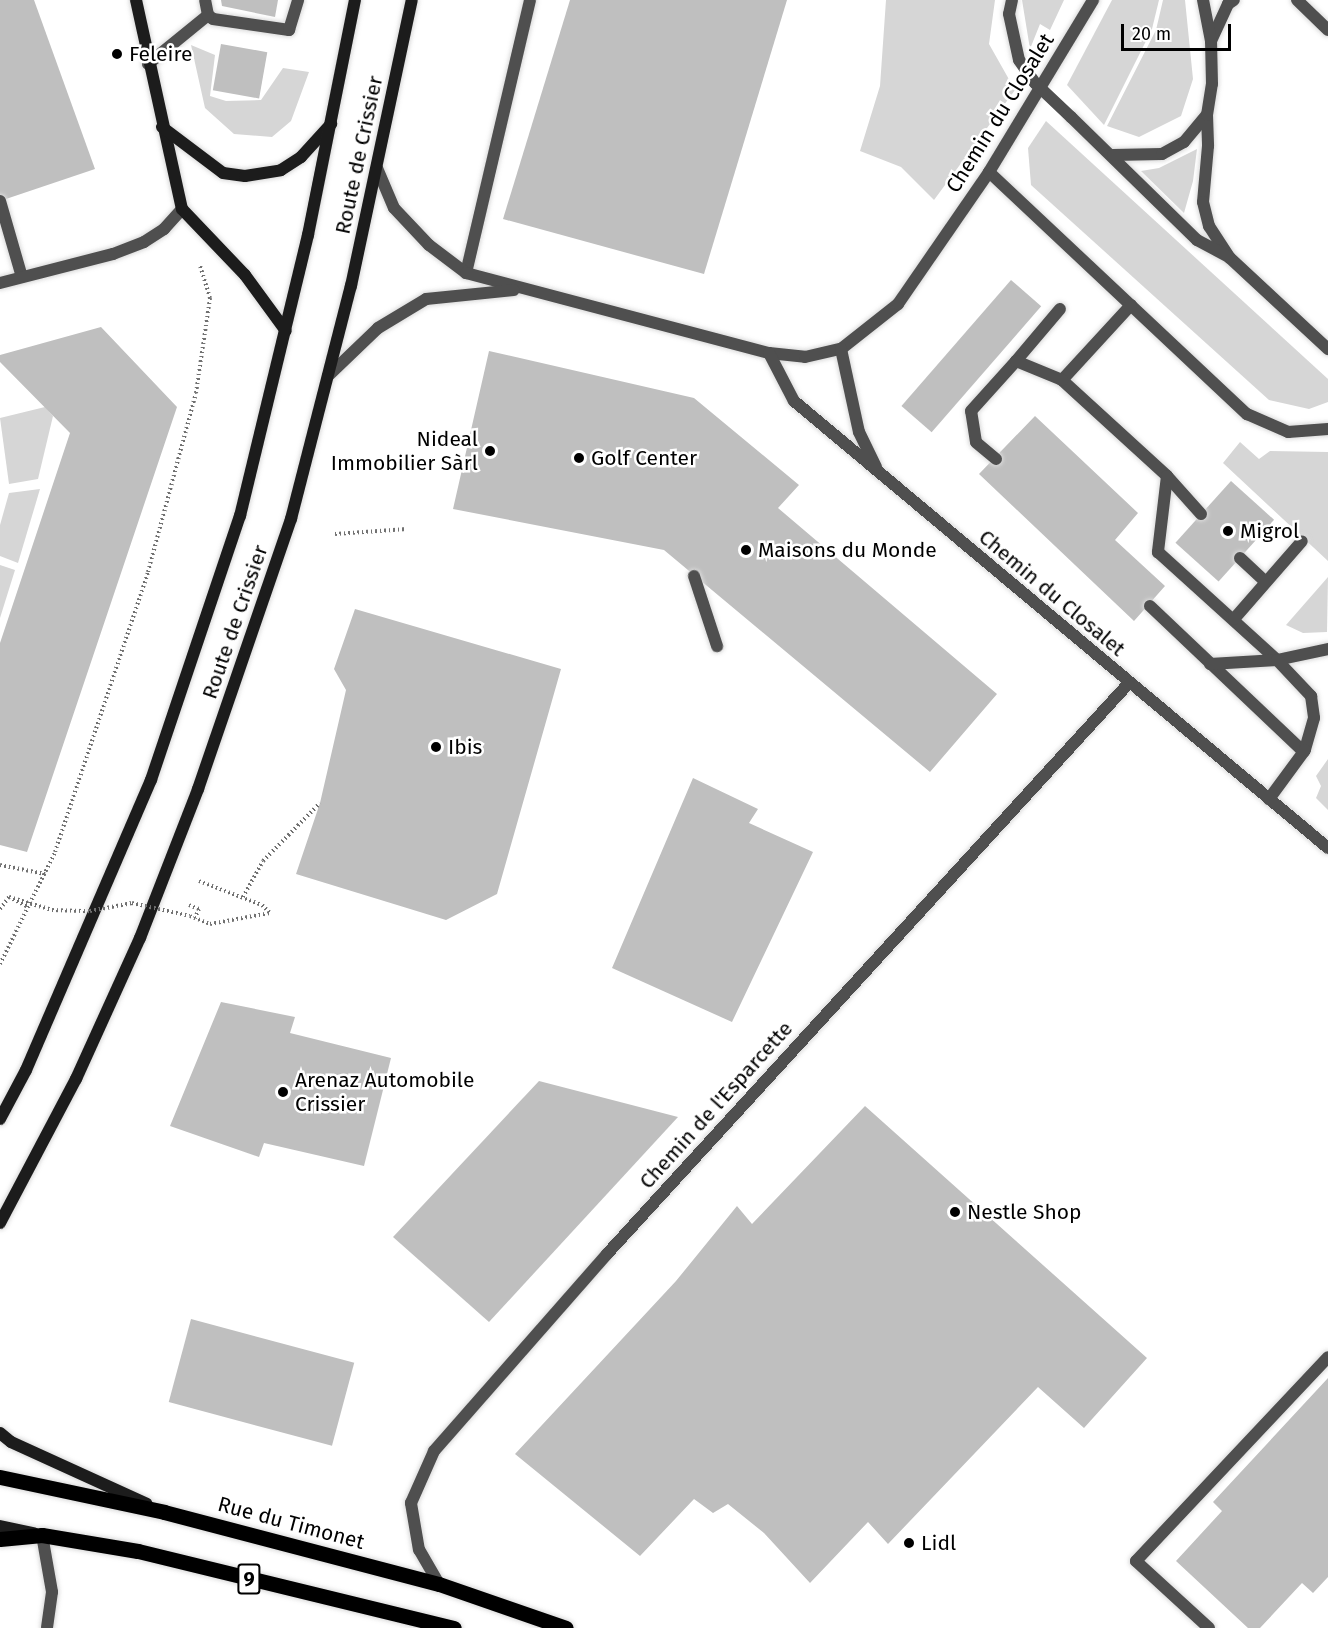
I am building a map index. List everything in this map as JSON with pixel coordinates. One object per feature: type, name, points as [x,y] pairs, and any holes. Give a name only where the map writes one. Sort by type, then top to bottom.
[{"type":"main road","points":[[136,0],[148,64],[182,209],[245,276],[286,331]]},
{"type":"main road","name":"Route de Crissier","points":[[0,1119],[26,1071],[151,780],[240,516],[286,331],[332,123],[355,0]]},
{"type":"main road","name":"Route de Crissier","points":[[0,1224],[91,1046],[140,938],[198,789],[291,519],[328,376],[377,168],[412,0]]},
{"type":"main road","points":[[162,127],[223,173],[265,176],[301,157],[332,123]]},
{"type":"main road","points":[[0,1433],[11,1442],[164,1512]]},
{"type":"main road","name":"Rue du Timonet","points":[[0,1477],[164,1512],[439,1584],[566,1628]]},
{"type":"main road","points":[[0,1526],[42,1535]]},
{"type":"main road","name":"9","points":[[0,1539],[42,1535],[138,1551],[454,1628]]},
{"type":"street","points":[[205,0],[208,15],[213,19],[289,30],[298,0]]},
{"type":"street","points":[[466,273],[530,0]]},
{"type":"street","points":[[1012,0],[1009,14],[1019,60],[1035,83],[1113,155],[1197,240],[1230,258],[1326,342]]},
{"type":"street","name":"Chemin du Closalet","points":[[377,168],[394,208],[429,245],[466,273],[769,353],[805,357],[841,349],[898,304],[989,172],[1093,0]]},
{"type":"street","points":[[1203,0],[1210,41],[1212,84],[1207,115],[1208,146],[1203,202],[1209,226],[1230,258]]},
{"type":"street","points":[[1210,41],[1228,4],[1234,0]]},
{"type":"street","points":[[1297,0],[1328,30]]},
{"type":"street","points":[[148,64],[208,15]]},
{"type":"street","points":[[1113,155],[1162,154],[1184,142],[1207,115]]},
{"type":"street","points":[[989,172],[1247,414],[1288,432],[1328,429]]},
{"type":"street","points":[[0,201],[22,277]]},
{"type":"street","points":[[0,283],[113,254],[144,242],[164,229],[182,209]]},
{"type":"street","name":"Chemin du Closalet","points":[[328,376],[378,328],[426,299],[521,289]]},
{"type":"street","points":[[1062,380],[1131,305]]},
{"type":"street","points":[[996,459],[976,442],[971,411],[1060,309]]},
{"type":"street","points":[[841,349],[860,432],[878,471]]},
{"type":"street","name":"Chemin du Closalet","points":[[769,353],[794,401],[1328,848]]},
{"type":"street","points":[[1016,362],[1062,380],[1167,476],[1201,514]]},
{"type":"street","points":[[1167,476],[1158,552],[1234,619],[1311,696],[1314,718],[1304,752],[1269,799]]},
{"type":"street","points":[[1234,619],[1302,541]]},
{"type":"street","points":[[1240,558],[1266,582]]},
{"type":"street","points":[[694,576],[717,646]]},
{"type":"street","points":[[1150,606],[1304,752]]},
{"type":"street","points":[[1210,664],[1277,660],[1328,649]]},
{"type":"street","name":"Chemin de l'Esparcette","points":[[439,1584],[419,1551],[411,1503],[434,1451],[607,1254],[1129,683]]},
{"type":"street","points":[[1209,1628],[1136,1562],[1328,1357]]},
{"type":"street","points":[[42,1535],[52,1592],[47,1628]]},
{"type":"path","points":[[1,961],[45,874],[148,572],[196,393],[210,298],[199,264]]},
{"type":"path","points":[[335,534],[407,529]]},
{"type":"path","points":[[243,897],[263,861],[320,803]]},
{"type":"path","points":[[0,865],[45,874]]},
{"type":"path","points":[[9,897],[52,910],[90,911],[132,903],[192,917],[210,924],[270,913],[243,897],[199,881]]},
{"type":"path","points":[[9,897],[28,907]]},
{"type":"path","points":[[0,909],[9,897]]},
{"type":"path","points":[[189,905],[199,909],[192,917]]},
{"type":"shaded area","points":[[886,0],[995,0],[989,44],[1015,90],[934,200],[901,167],[860,151],[880,86]]},
{"type":"shaded area","points":[[1022,0],[1064,0],[1050,30],[1040,24],[1030,49]]},
{"type":"shaded area","points":[[1112,0],[1159,0],[1152,29],[1104,125],[1067,85]]},
{"type":"shaded area","points":[[1163,0],[1185,0],[1193,79],[1181,116],[1139,137],[1107,126],[1156,30]]},
{"type":"shaded area","points":[[191,45],[215,55],[210,96],[226,101],[261,100],[283,68],[309,72],[291,121],[272,137],[234,134],[205,108]]},
{"type":"shaded area","points":[[1046,121],[1328,379],[1328,402],[1309,409],[1269,400],[1031,185],[1028,148]]},
{"type":"shaded area","points":[[1197,149],[1193,181],[1184,213],[1141,171],[1159,168]]},
{"type":"shaded area","points":[[45,407],[53,416],[38,479],[9,484],[0,418]]},
{"type":"shaded area","points":[[1240,442],[1259,459],[1270,451],[1328,452],[1328,561],[1223,463]]},
{"type":"shaded area","points":[[40,489],[18,563],[0,556],[0,525],[9,493]]},
{"type":"shaded area","points":[[0,565],[15,570],[0,618]]},
{"type":"shaded area","points":[[1328,577],[1327,632],[1303,633],[1286,625]]},
{"type":"shaded area","points":[[1328,759],[1328,810],[1316,798],[1321,786],[1316,776]]},
{"type":"building","points":[[0,0],[34,0],[95,169],[0,201]]},
{"type":"building","points":[[221,0],[278,0],[275,17],[222,6]]},
{"type":"building","points":[[570,0],[787,0],[704,274],[503,219]]},
{"type":"building","points":[[221,44],[267,52],[259,98],[213,90]]},
{"type":"building","points":[[1011,280],[1041,306],[932,432],[901,406]]},
{"type":"building","points":[[101,327],[177,407],[27,852],[0,845],[0,643],[70,433],[0,362],[0,355]]},
{"type":"building","points":[[489,351],[694,398],[799,485],[778,508],[997,694],[930,772],[664,550],[453,509]]},
{"type":"building","points":[[1035,416],[1138,513],[1115,540],[1165,586],[1134,621],[979,474]]},
{"type":"building","points":[[1231,481],[1274,520],[1219,581],[1175,543]]},
{"type":"building","name":"Ibis","points":[[355,609],[561,669],[497,894],[446,920],[296,874],[320,803],[346,690],[334,669]]},
{"type":"building","points":[[693,778],[758,809],[749,823],[813,852],[732,1022],[612,968]]},
{"type":"building","name":"Arenaz Automobile Crissier","points":[[221,1002],[295,1017],[290,1033],[391,1058],[364,1166],[264,1143],[259,1157],[170,1126]]},
{"type":"building","points":[[539,1081],[678,1117],[489,1322],[393,1237]]},
{"type":"building","points":[[865,1106],[1147,1358],[1084,1428],[1038,1387],[888,1544],[868,1522],[810,1583],[764,1533],[728,1504],[713,1513],[694,1499],[640,1556],[515,1454],[676,1281],[737,1206],[752,1224]]},
{"type":"building","points":[[191,1319],[354,1363],[332,1446],[169,1402]]},
{"type":"building","points":[[1328,1378],[1328,1577],[1313,1593],[1302,1583],[1260,1628],[1248,1628],[1176,1561],[1222,1511],[1213,1502]]},
{"type":"place","name":"Feleire","points":[[117,54]]},
{"type":"place","name":"Nideal Immobilier Sàrl","points":[[490,451]]},
{"type":"place","name":"Golf Center","points":[[579,458]]},
{"type":"place","name":"Migrol","points":[[1228,531]]},
{"type":"place","name":"Maisons du Monde","points":[[746,550]]},
{"type":"place","name":"Ibis","points":[[436,747]]},
{"type":"place","name":"Arenaz Automobile Crissier","points":[[283,1092]]},
{"type":"place","name":"Nestle Shop","points":[[955,1212]]},
{"type":"place","name":"Lidl","points":[[909,1543]]}]
